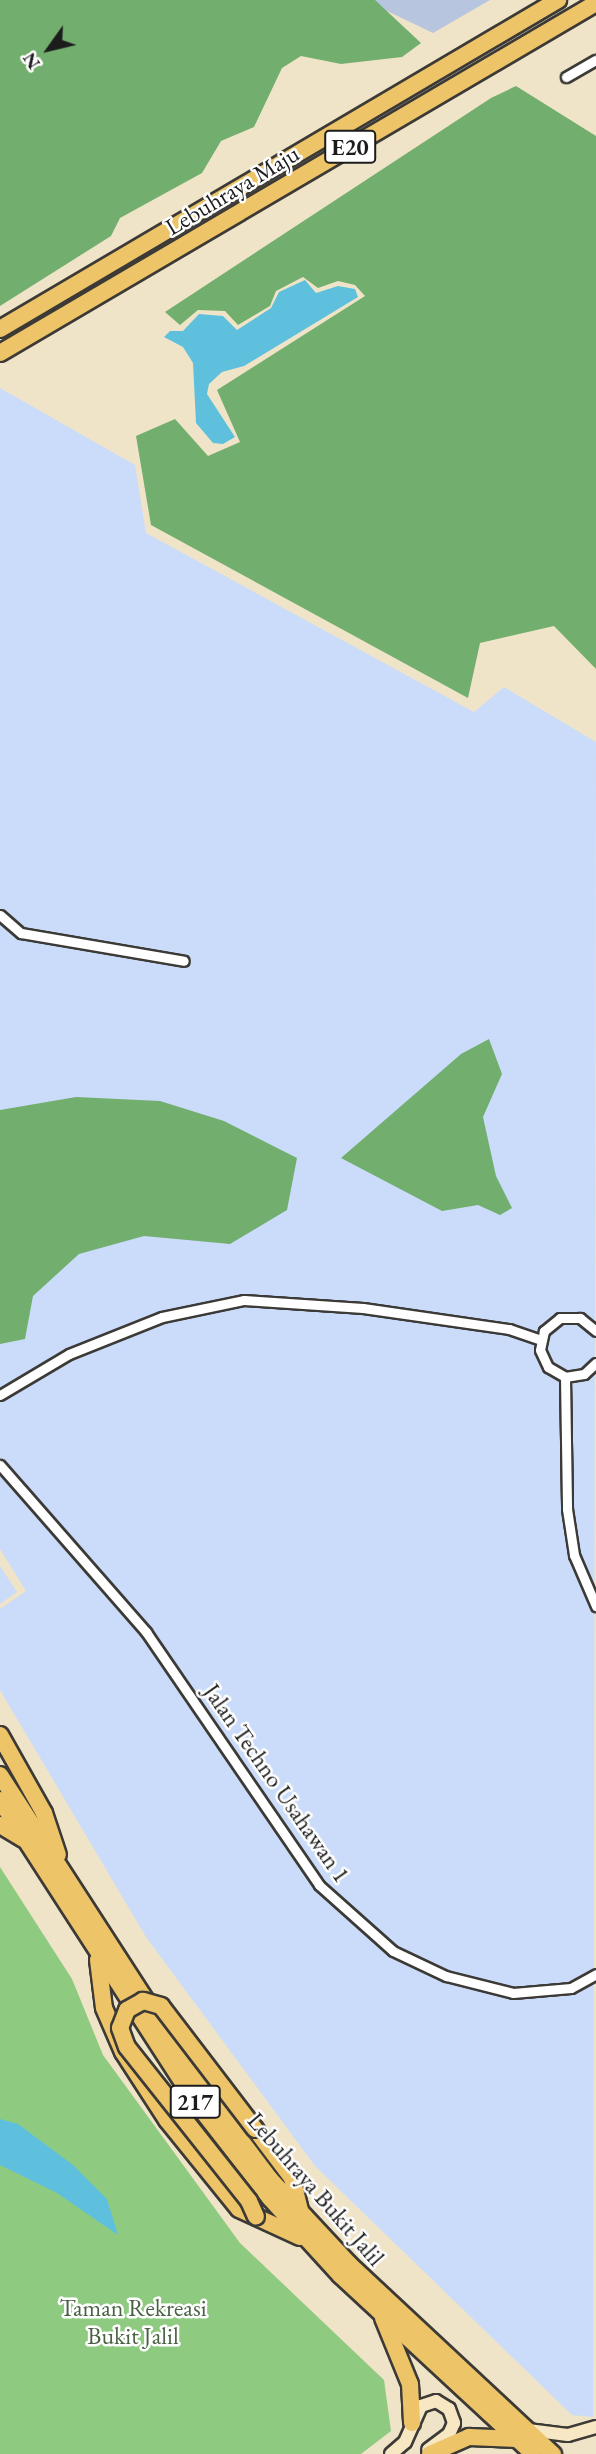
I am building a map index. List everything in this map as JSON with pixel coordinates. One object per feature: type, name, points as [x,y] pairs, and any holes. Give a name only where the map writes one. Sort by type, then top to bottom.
[{"type":"highway","name":"Lebuhraya Maju","points":[[0,329],[558,0]]},
{"type":"highway","name":"Lebuhraya Maju","points":[[0,353],[596,3]]},
{"type":"highway","points":[[0,1735],[44,1813],[64,1876]]},
{"type":"highway","name":"Lebuhraya Bukit Jalil","points":[[0,1775],[205,2094],[300,2212],[523,2434],[533,2454]]},
{"type":"highway","name":"Lebuhraya Bukit Jalil","points":[[0,1800],[97,1954],[221,2138],[306,2239],[381,2314],[523,2434],[553,2454]]},
{"type":"highway","points":[[0,1825],[25,1840]]},
{"type":"highway","points":[[97,1954],[104,2008],[136,2073],[219,2188],[239,2209],[306,2239]]},
{"type":"highway","points":[[256,2217],[249,2200],[127,2047],[120,2028],[127,2011],[143,2001],[161,2006],[292,2178],[300,2212]]},
{"type":"highway","points":[[381,2314],[410,2384],[412,2423]]},
{"type":"highway","points":[[430,2454],[469,2437],[494,2441],[523,2434]]},
{"type":"street","points":[[566,77],[596,60]]},
{"type":"street","points":[[0,915],[22,933],[184,961]]},
{"type":"street","points":[[0,1395],[69,1354],[162,1317],[244,1300],[363,1308],[509,1329],[541,1340]]},
{"type":"street","points":[[596,1331],[580,1318],[560,1318],[551,1323],[541,1340],[548,1367],[565,1377],[584,1374],[596,1363]]},
{"type":"street","points":[[565,1377],[567,1509],[574,1555],[596,1606]]},
{"type":"street","name":"Jalan Techno Usahawan 1","points":[[0,1465],[146,1632],[319,1885],[393,1951],[446,1976],[513,1993],[571,1988],[596,1974]]},
{"type":"street","points":[[391,2454],[405,2442],[412,2423],[428,2402],[444,2404],[452,2414],[453,2430],[422,2454]]},
{"type":"street","points":[[523,2434],[568,2435],[596,2427]]},
{"type":"shaded area","points":[[364,0],[490,0],[433,33]]},
{"type":"shaded area","points":[[0,388],[135,465],[146,533],[474,712],[504,687],[596,742],[593,2417],[572,2415],[315,2166],[146,1937],[0,1690],[0,1609],[26,1591],[0,1549]]},
{"type":"shaded area","points":[[0,1566],[17,1592],[0,1604]]},
{"type":"green space","points":[[0,0],[375,0],[421,43],[402,57],[341,64],[301,56],[282,68],[254,127],[221,141],[202,173],[120,218],[111,236],[0,306]]},
{"type":"green space","points":[[516,86],[596,136],[596,669],[554,626],[480,643],[468,698],[151,525],[136,436],[175,419],[208,456],[240,442],[217,390],[365,296],[355,285],[338,281],[318,288],[303,277],[276,291],[270,306],[238,325],[225,311],[198,310],[180,325],[165,312],[491,98]]},
{"type":"green space","points":[[489,1039],[502,1074],[483,1117],[496,1176],[512,1208],[500,1215],[478,1205],[442,1211],[341,1158],[461,1054]]},
{"type":"green space","points":[[76,1097],[160,1101],[224,1121],[297,1158],[287,1210],[230,1244],[144,1236],[79,1254],[33,1296],[25,1339],[0,1344],[0,1110]]},
{"type":"green space","name":"Taman Rekreasi Bukit Jalil","points":[[0,1867],[72,1979],[103,2055],[240,2243],[384,2380],[391,2431],[361,2454],[0,2454]]},
{"type":"water","points":[[305,280],[316,293],[338,286],[355,289],[358,297],[244,366],[222,372],[209,384],[207,394],[235,437],[223,444],[213,443],[196,423],[193,363],[183,347],[164,337],[170,331],[183,331],[199,314],[223,316],[237,330],[271,308],[279,292]]},
{"type":"water","points":[[0,2119],[18,2124],[73,2165],[107,2199],[118,2235],[57,2193],[0,2165]]}]
